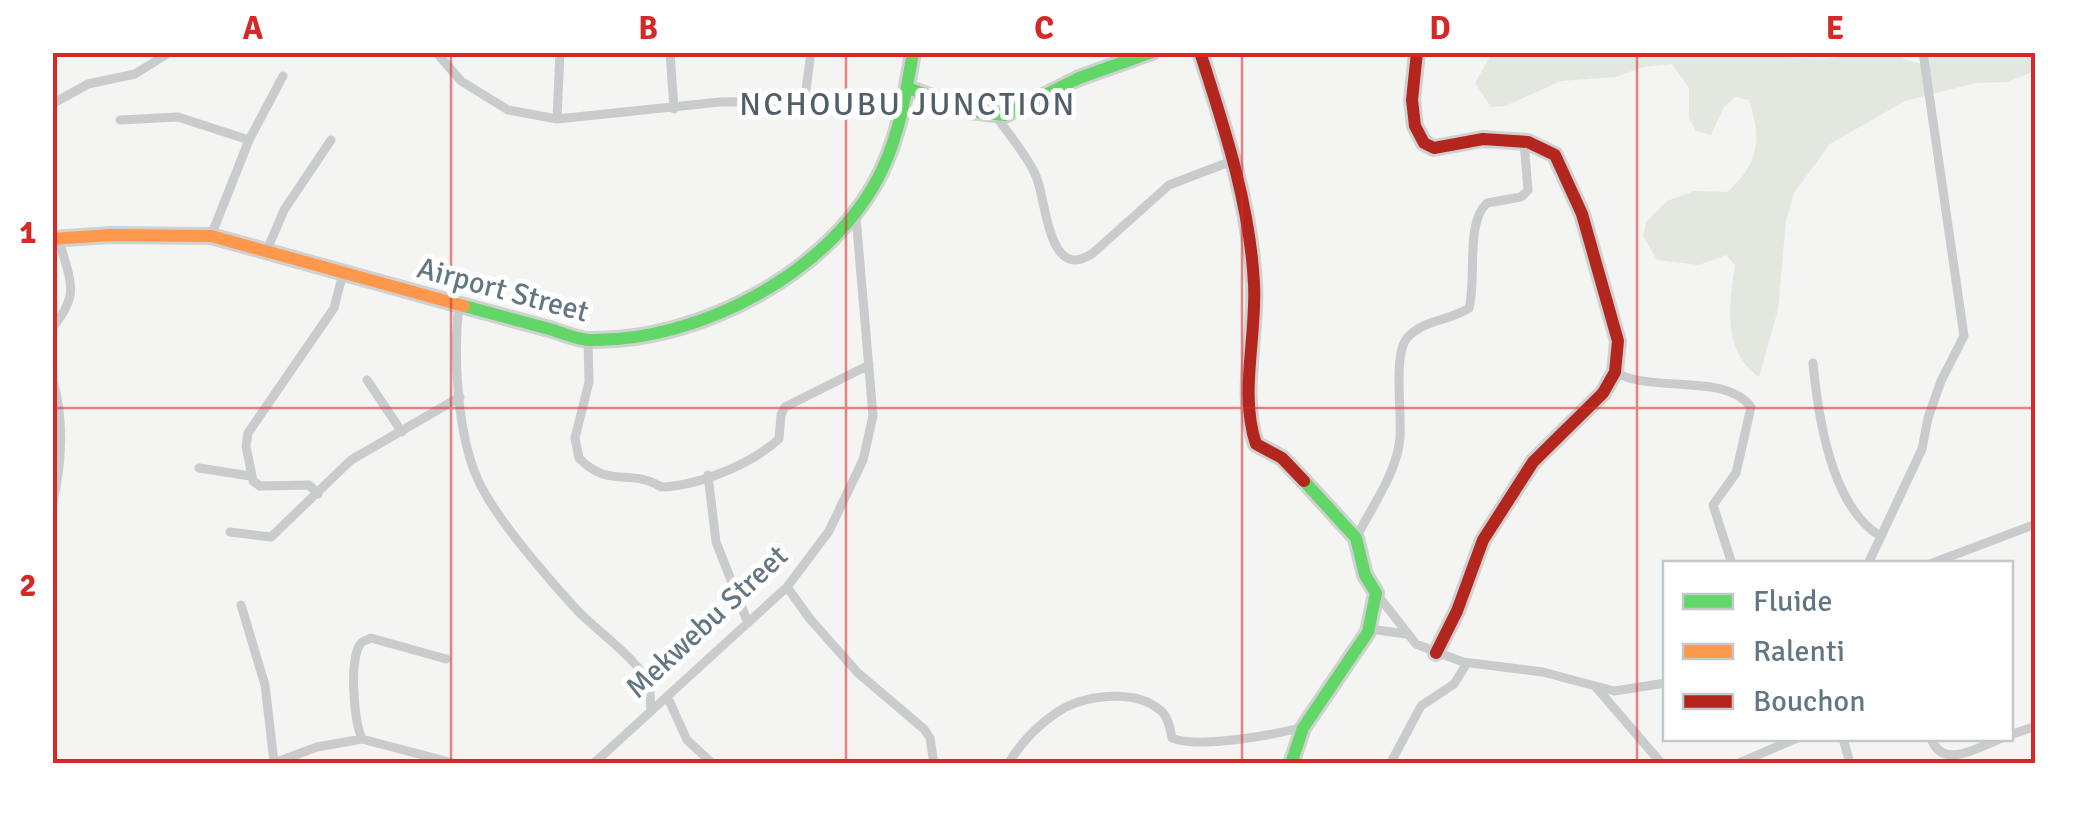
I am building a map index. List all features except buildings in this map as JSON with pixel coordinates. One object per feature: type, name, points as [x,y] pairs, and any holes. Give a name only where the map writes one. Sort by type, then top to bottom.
[{"type":"main road","name":"Airport Street","points":[[56,238],[212,236],[588,340],[654,334],[734,309],[763,295],[818,256],[856,214],[886,162],[911,89],[913,52]]},
{"type":"main road","points":[[911,89],[996,116],[1014,113],[1078,78],[1152,52]]},
{"type":"main road","points":[[1200,52],[1248,230],[1254,280],[1248,422],[1256,444],[1282,458],[1356,538],[1365,575],[1376,593],[1370,629],[1332,688],[1300,728],[1292,764]]},
{"type":"main road","points":[[1417,52],[1412,100],[1415,126],[1424,143],[1434,148],[1483,139],[1524,142],[1554,155],[1582,214],[1618,341],[1615,372],[1603,394],[1533,462],[1482,540],[1458,611],[1436,654]]},
{"type":"street","points":[[52,104],[88,84],[136,74],[170,52]]},
{"type":"street","points":[[436,52],[461,81],[508,110],[557,119],[720,102],[798,101],[807,89],[811,52]]},
{"type":"street","points":[[557,119],[560,52]]},
{"type":"street","points":[[670,52],[674,109]]},
{"type":"street","points":[[1869,561],[1922,450],[1940,381],[1964,336],[1923,52]]},
{"type":"street","points":[[212,236],[249,140],[283,76]]},
{"type":"street","points":[[996,116],[1034,172],[1041,207],[1052,234],[1066,260],[1071,262],[1080,262],[1093,253],[1170,185],[1232,161]]},
{"type":"street","points":[[120,120],[178,117],[249,140]]},
{"type":"street","points":[[267,250],[284,210],[332,140]]},
{"type":"street","points":[[1356,538],[1396,458],[1402,398],[1398,356],[1402,345],[1410,335],[1438,318],[1469,308],[1474,284],[1475,220],[1487,203],[1521,198],[1528,190],[1524,142]]},
{"type":"street","name":"Mekwebu Street","points":[[594,764],[604,759],[651,710],[787,587],[830,531],[863,460],[873,416],[856,214]]},
{"type":"street","points":[[52,328],[70,306],[72,296],[56,238]]},
{"type":"street","points":[[250,476],[248,432],[334,308],[343,273]]},
{"type":"street","points":[[459,305],[455,336],[460,397],[466,445],[478,480],[496,510],[576,610],[641,672],[649,686],[651,710]]},
{"type":"street","points":[[588,340],[590,382],[575,438],[579,458],[616,479],[647,478],[661,487],[745,462],[779,438],[780,415],[785,407],[870,364]]},
{"type":"street","points":[[1813,363],[1826,447],[1853,512],[1864,527],[1880,536]]},
{"type":"street","points":[[1615,372],[1633,381],[1736,394],[1751,407],[1752,417],[1736,473],[1713,505],[1731,561]]},
{"type":"street","points":[[52,378],[60,434],[60,476],[52,506]]},
{"type":"street","points":[[368,380],[402,432]]},
{"type":"street","points":[[230,532],[271,538],[351,460],[460,397]]},
{"type":"street","points":[[199,468],[250,476],[260,486],[309,485],[318,494]]},
{"type":"street","points":[[708,476],[716,542],[748,623]]},
{"type":"street","points":[[1938,561],[2036,524]]},
{"type":"street","points":[[787,587],[858,673],[924,728],[930,738],[934,764]]},
{"type":"street","points":[[1376,593],[1416,644],[1436,654],[1467,663],[1543,672],[1623,692],[1663,684]]},
{"type":"street","points":[[241,605],[264,685],[273,763],[317,747],[362,740],[457,764]]},
{"type":"street","points":[[1370,629],[1408,635]]},
{"type":"street","points":[[362,740],[356,727],[355,690],[362,642],[370,638],[446,659]]},
{"type":"street","points":[[1390,764],[1421,706],[1461,677],[1467,663]]},
{"type":"street","points":[[1596,686],[1662,764]]},
{"type":"street","points":[[667,696],[687,740],[713,764]]},
{"type":"street","points":[[1008,764],[1018,747],[1059,710],[1096,697],[1124,697],[1150,704],[1166,715],[1172,738],[1179,742],[1211,742],[1300,728]]},
{"type":"street","points":[[1737,764],[1790,741]]},
{"type":"street","points":[[1931,741],[1943,756],[1958,755],[1996,741]]},
{"type":"shaded area","points":[[1776,52],[1783,57],[1820,59],[1895,52],[1921,64],[1933,53],[2035,53],[2035,71],[2007,82],[1976,83],[1905,101],[1830,144],[1794,193],[1786,221],[1778,310],[1759,377],[1747,366],[1734,341],[1730,311],[1735,265],[1726,255],[1699,265],[1657,260],[1643,236],[1646,222],[1667,201],[1694,191],[1727,192],[1738,182],[1755,150],[1756,127],[1749,100],[1735,97],[1724,107],[1711,135],[1696,131],[1689,118],[1689,88],[1672,64],[1643,67],[1616,77],[1561,81],[1505,106],[1491,107],[1475,83],[1492,53]]},
{"type":"traffic: fast","points":[[464,306],[590,340],[675,328],[718,314],[759,294],[798,269],[832,239],[860,206],[882,170],[893,141],[913,52]]},
{"type":"traffic: fast","points":[[911,89],[969,111],[1005,115],[1079,78],[1152,52]]},
{"type":"traffic: fast","points":[[1291,764],[1303,728],[1368,632],[1376,593],[1365,575],[1356,538],[1304,481]]},
{"type":"traffic: slow","points":[[52,239],[211,236],[464,306]]},
{"type":"traffic: jam","points":[[1200,52],[1234,166],[1252,254],[1251,425],[1256,444],[1282,458],[1304,481]]},
{"type":"traffic: jam","points":[[1417,52],[1412,100],[1415,126],[1424,143],[1434,148],[1483,139],[1528,142],[1555,155],[1582,214],[1618,341],[1615,372],[1603,393],[1533,462],[1483,540],[1457,611],[1436,653]]},
{"type":"district","name":"NCHOUBU JUNCTION","points":[[908,104]]}]
